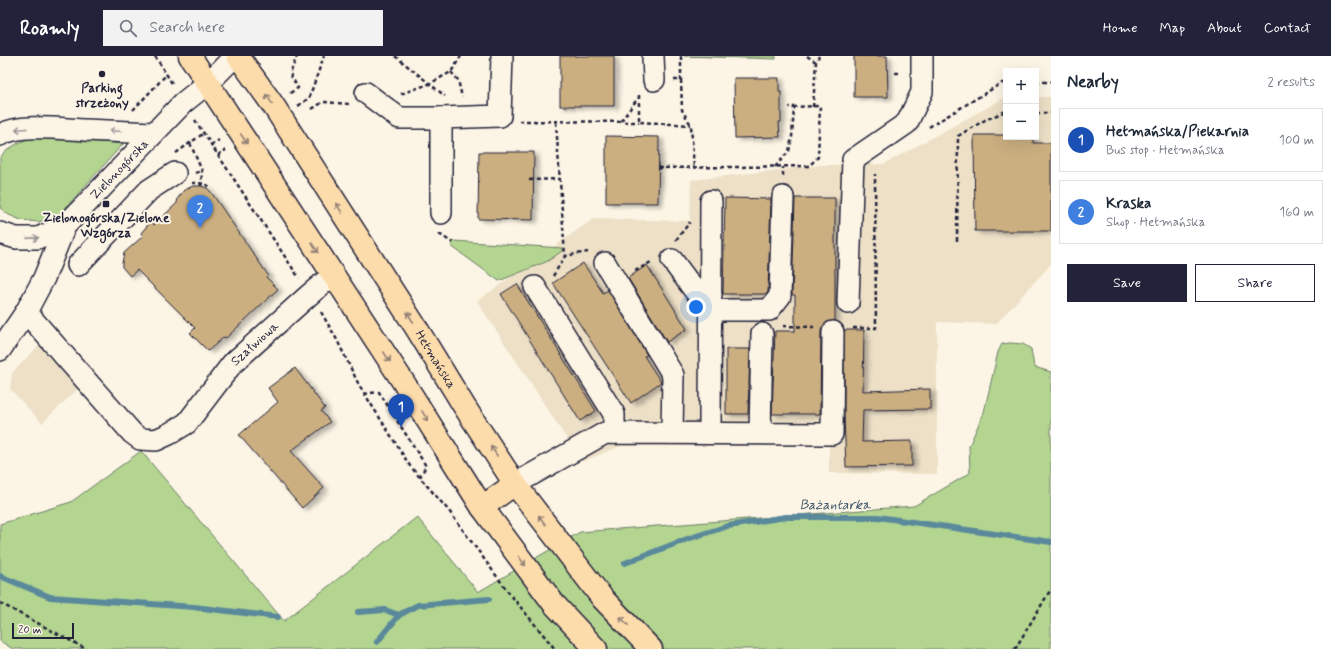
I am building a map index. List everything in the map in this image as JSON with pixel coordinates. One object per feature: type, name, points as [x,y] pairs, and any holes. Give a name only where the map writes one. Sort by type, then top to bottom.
[{"type":"main road","points":[[190,56],[421,409],[482,507],[554,604],[596,649]]},
{"type":"main road","name":"Hetmańska","points":[[237,56],[273,105],[515,484],[603,599],[651,649]]},
{"type":"main road","points":[[482,507],[515,484]]},
{"type":"street","name":"Zielonogórska","points":[[0,350],[26,312],[44,278],[65,226],[183,103],[208,83],[237,56]]},
{"type":"street","points":[[370,96],[399,118],[500,116],[502,56]]},
{"type":"street","points":[[653,56],[654,80]]},
{"type":"street","points":[[848,303],[853,160],[906,123],[922,92],[922,56]]},
{"type":"street","points":[[441,118],[441,213]]},
{"type":"street","points":[[0,135],[6,131],[17,129],[44,128],[154,133]]},
{"type":"street","points":[[78,265],[149,190],[175,173]]},
{"type":"street","points":[[672,260],[695,291],[711,302],[769,310],[780,296],[783,197]]},
{"type":"street","points":[[710,433],[711,201]]},
{"type":"street","points":[[0,233],[16,238],[38,238],[65,226]]},
{"type":"street","points":[[605,264],[673,375],[672,433]]},
{"type":"street","name":"Szałwiowa","points":[[26,312],[132,433],[140,439],[156,440],[187,423],[232,364],[309,294],[333,275]]},
{"type":"street","points":[[535,287],[614,414],[614,433]]},
{"type":"street","points":[[515,484],[605,433],[832,434],[833,329]]},
{"type":"street","points":[[760,433],[762,334]]},
{"type":"path","points":[[394,56],[446,97]]},
{"type":"path","points":[[312,109],[323,102],[356,104],[370,96],[400,95],[429,84],[451,72],[461,56]]},
{"type":"path","points":[[681,56],[682,110],[691,125],[694,168]]},
{"type":"path","points":[[807,56],[816,62]]},
{"type":"path","points":[[813,106],[816,62],[819,56]]},
{"type":"path","points":[[451,72],[458,80],[462,94],[462,102]]},
{"type":"path","points":[[131,112],[167,74]]},
{"type":"path","points":[[639,122],[639,89],[654,80],[681,80]]},
{"type":"path","points":[[1039,82],[1051,82]]},
{"type":"path","points":[[928,128],[1003,83]]},
{"type":"path","points":[[621,121],[639,98]]},
{"type":"path","points":[[658,168],[809,166],[818,157],[820,106],[789,107]]},
{"type":"path","points":[[775,167],[789,152],[792,137],[794,107]]},
{"type":"path","points":[[957,241],[958,136],[985,120],[1003,112]]},
{"type":"path","points":[[1039,113],[1051,113]]},
{"type":"path","points":[[500,116],[514,121],[621,121],[691,125]]},
{"type":"path","points":[[556,122],[565,256],[588,252]]},
{"type":"path","points":[[190,143],[202,171],[201,186]]},
{"type":"path","points":[[762,334],[775,328],[775,326],[833,329],[876,328],[875,145]]},
{"type":"path","points":[[218,155],[309,294],[336,338],[364,394],[410,466],[449,511],[509,593],[555,649]]},
{"type":"path","points":[[529,180],[560,179]]},
{"type":"path","points":[[364,394],[379,392],[426,466],[420,477]]},
{"type":"path","points":[[1016,649],[1051,589]]},
{"type":"path","points":[[0,602],[86,649]]},
{"type":"shaded area","points":[[1039,97],[1051,97],[1051,264],[996,324],[937,322],[937,474],[829,473],[829,446],[621,446],[582,462],[477,301],[593,219],[690,221],[691,180],[822,165],[884,164],[1003,99],[1003,140],[1039,140]]},
{"type":"shaded area","points":[[40,344],[79,388],[42,423],[10,389],[12,373]]},
{"type":"green space","points":[[684,56],[776,56],[776,59]]},
{"type":"green space","points":[[35,136],[123,144],[58,216],[38,222],[21,220],[9,215],[0,208],[0,157],[12,147]]},
{"type":"green space","points":[[454,241],[562,248],[562,251],[548,261],[499,281],[451,246]]},
{"type":"green space","points":[[1002,344],[1023,344],[1031,349],[1034,367],[1051,372],[1051,649],[13,649],[0,641],[0,524],[71,502],[141,451],[284,621],[417,517],[478,592],[580,532],[914,506],[970,473],[969,446],[984,412],[998,352]]},
{"type":"building","points":[[560,56],[614,56],[614,106],[560,106]]},
{"type":"building","points":[[854,56],[887,56],[888,97],[854,97]]},
{"type":"building","points":[[734,78],[779,78],[779,92],[781,92],[781,122],[779,122],[780,137],[735,138]]},
{"type":"building","points":[[974,135],[1003,135],[1003,140],[1033,140],[1033,143],[1051,143],[1051,231],[975,231]]},
{"type":"building","points":[[606,136],[659,137],[658,203],[606,203]]},
{"type":"building","points":[[479,152],[534,152],[533,220],[478,219]]},
{"type":"building","points":[[193,186],[207,188],[211,192],[268,275],[266,277],[278,289],[226,338],[224,337],[208,351],[190,333],[195,328],[137,270],[130,276],[122,267],[124,253],[143,236],[141,233],[151,221],[154,225],[177,203],[178,198],[184,190]]},
{"type":"building","points":[[725,198],[771,199],[768,292],[766,294],[723,294]]},
{"type":"building","points":[[795,198],[835,198],[835,321],[827,322],[821,331],[820,414],[772,414],[775,331],[795,331],[795,295],[792,295]]},
{"type":"building","points":[[583,263],[603,293],[608,290],[647,355],[644,356],[661,382],[631,403],[553,283]]},
{"type":"building","points":[[647,265],[687,329],[667,342],[628,278]]},
{"type":"building","points":[[517,284],[596,411],[580,421],[501,294]]},
{"type":"building","points":[[844,330],[864,330],[863,391],[930,389],[930,409],[863,410],[862,442],[912,441],[912,466],[846,467],[844,416]]},
{"type":"building","points":[[726,349],[750,349],[748,414],[726,414]]},
{"type":"building","points":[[295,368],[325,408],[321,411],[330,422],[291,451],[324,488],[302,508],[239,435],[278,402],[268,388]]},
{"type":"waterway","name":"Bażantarka","points":[[625,563],[687,539],[728,526],[786,517],[878,517],[1051,542]]},
{"type":"waterway","points":[[0,576],[50,597],[194,607],[278,617]]},
{"type":"waterway","name":"Bażantarka","points":[[377,642],[399,615],[418,605],[489,599]]},
{"type":"waterway","points":[[358,612],[385,610],[399,615]]},
{"type":"place","name":"Parking strzeżony","points":[[102,74]]},
{"type":"place","name":"Zielonogórska/Zielone Wzgórza","points":[[106,204]]},
{"type":"place","name":"Kraska","points":[[200,228]]},
{"type":"place","name":"Hetmańska/Piekarnia","points":[[401,427]]}]
